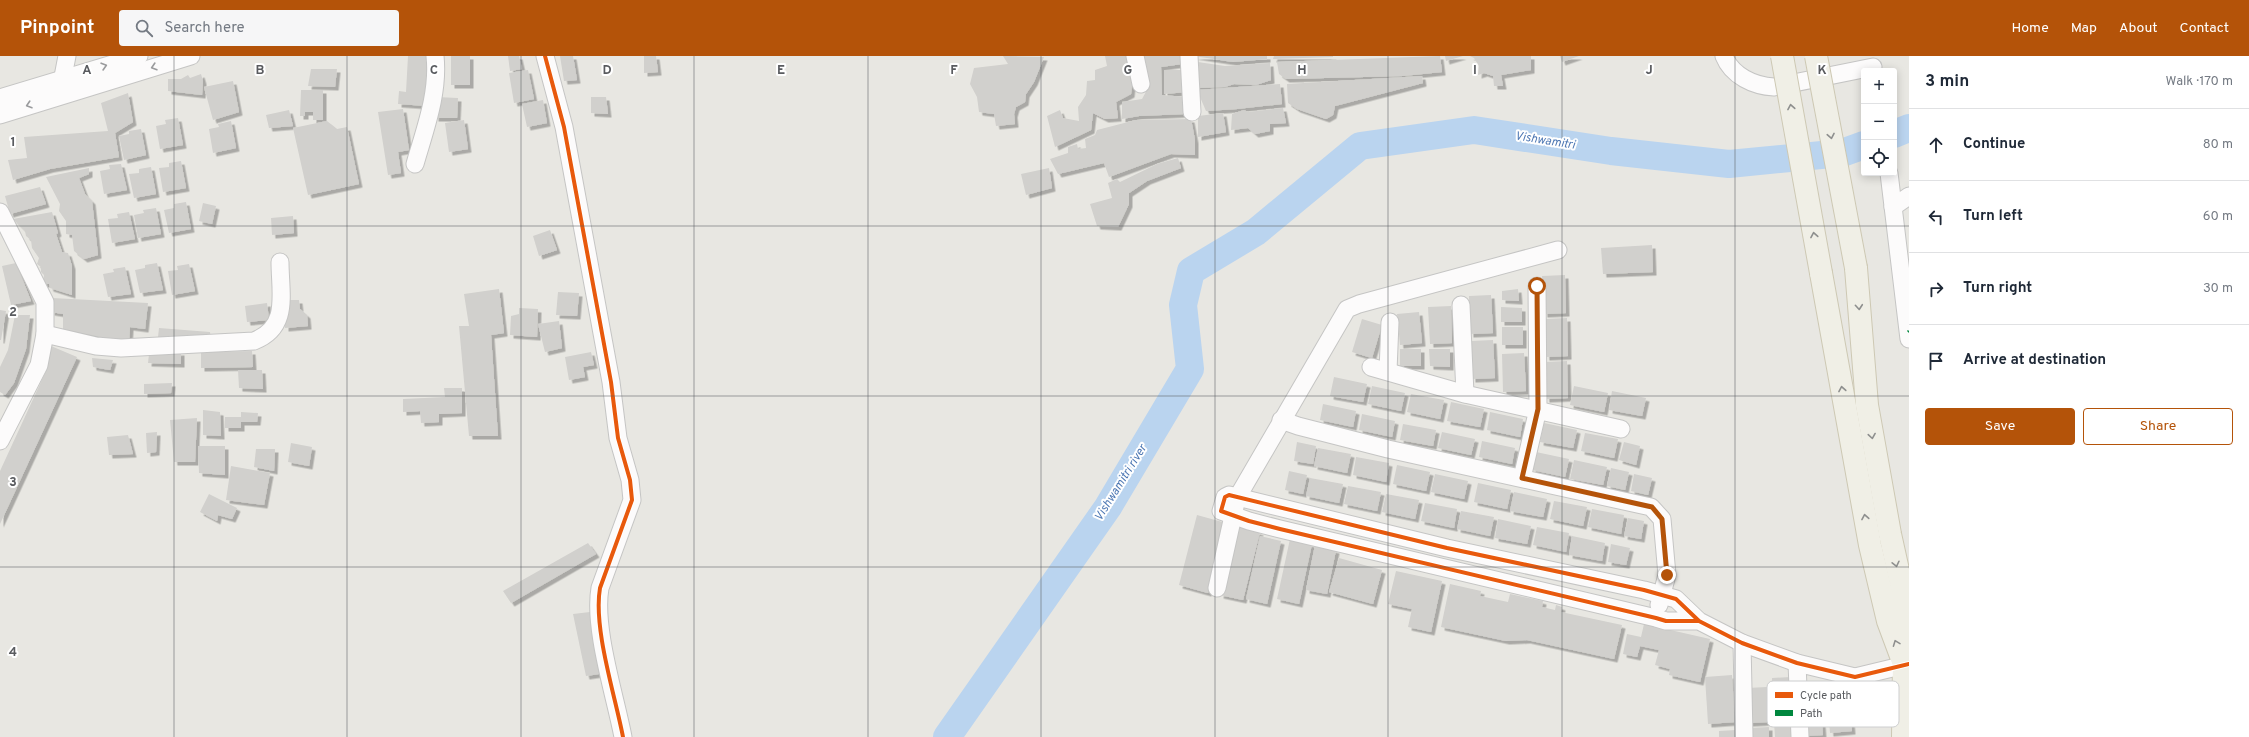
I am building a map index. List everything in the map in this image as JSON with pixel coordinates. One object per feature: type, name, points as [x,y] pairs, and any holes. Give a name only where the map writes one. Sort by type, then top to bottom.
[{"type":"main road","points":[[1782,56],[1870,545],[1888,621],[1907,674]]},
{"type":"main road","points":[[1816,56],[1856,268],[1868,412],[1890,534],[1909,620],[1903,737]]},
{"type":"street","points":[[60,95],[67,56]]},
{"type":"street","points":[[0,98],[139,56]]},
{"type":"street","points":[[0,115],[60,95],[191,56]]},
{"type":"street","points":[[414,164],[431,108],[436,75],[435,56]]},
{"type":"street","points":[[545,56],[564,128],[611,382],[618,438],[632,490],[632,500],[600,588],[598,600],[600,625],[623,737]]},
{"type":"street","points":[[1135,56],[1141,84]]},
{"type":"street","points":[[1188,56],[1192,112]]},
{"type":"street","points":[[1724,56],[1738,74],[1750,83],[1762,87],[1774,87],[1872,65]]},
{"type":"street","points":[[1889,176],[1909,334]]},
{"type":"street","points":[[1893,203],[1909,196]]},
{"type":"street","points":[[0,212],[45,302],[45,334],[39,365],[0,441]]},
{"type":"street","points":[[1237,498],[1281,420],[1347,309],[1358,304],[1558,250]]},
{"type":"street","points":[[45,334],[96,346],[121,348],[254,341],[268,334],[279,320],[280,262]]},
{"type":"street","points":[[1522,478],[1538,409],[1537,286]]},
{"type":"street","points":[[1461,305],[1465,394]]},
{"type":"street","points":[[1388,371],[1390,322]]},
{"type":"street","points":[[1371,367],[1465,394],[1538,409],[1621,429]]},
{"type":"street","points":[[1281,420],[1298,426],[1388,449],[1652,507],[1662,519],[1667,575],[1656,618]]},
{"type":"street","points":[[1699,622],[1666,621],[1391,556],[1232,516],[1221,511],[1225,497],[1229,495],[1395,535],[1661,595],[1676,599],[1699,622],[1742,644],[1797,663],[1855,678],[1907,674]]},
{"type":"street","points":[[1217,588],[1232,516]]},
{"type":"street","points":[[1391,556],[1395,535]]},
{"type":"street","points":[[1742,644],[1744,737]]},
{"type":"street","points":[[1797,663],[1798,681]]},
{"type":"street","points":[[1800,727],[1800,737]]},
{"type":"building","points":[[408,56],[430,56],[427,106],[398,104],[399,91],[406,92]]},
{"type":"building","points":[[451,56],[470,56],[470,85],[451,85]]},
{"type":"building","points":[[508,56],[519,56],[522,69],[510,71]]},
{"type":"building","points":[[560,56],[573,56],[577,80],[564,81]]},
{"type":"building","points":[[644,56],[656,56],[658,72],[644,73]]},
{"type":"building","points":[[1003,56],[1044,57],[1034,82],[1026,94],[1025,102],[1016,107],[1014,114],[1015,124],[996,126],[994,114],[979,112],[977,97],[970,84],[974,68],[1008,64]]},
{"type":"building","points":[[1105,56],[1128,56],[1133,77],[1131,94],[1116,102],[1118,118],[1105,119],[1093,113],[1091,130],[1055,147],[1047,116],[1060,110],[1063,118],[1079,121],[1078,107],[1086,95],[1087,81],[1095,80],[1095,70],[1107,66]]},
{"type":"building","points":[[1140,56],[1182,56],[1182,64],[1161,67],[1162,95],[1185,97],[1185,114],[1139,116],[1122,119],[1122,102],[1142,99],[1148,88],[1141,66]]},
{"type":"building","points":[[1194,56],[1267,56],[1267,59],[1233,62]]},
{"type":"building","points":[[1274,56],[1333,56],[1333,57],[1273,59]]},
{"type":"building","points":[[1440,56],[1442,72],[1403,76],[1286,79],[1279,74],[1277,62]]},
{"type":"building","points":[[1445,56],[1463,56],[1446,61]]},
{"type":"building","points":[[1470,56],[1531,56],[1531,70],[1501,75],[1503,86],[1494,86],[1493,76],[1484,73],[1478,75],[1479,66],[1474,58]]},
{"type":"building","points":[[1560,56],[1579,56],[1562,62]]},
{"type":"building","points":[[1191,61],[1225,66],[1270,63],[1271,80],[1256,85],[1234,84],[1225,87],[1196,88]]},
{"type":"building","points":[[311,69],[337,69],[335,87],[308,86]]},
{"type":"building","points":[[528,70],[534,99],[514,103],[509,73]]},
{"type":"building","points":[[1164,70],[1185,70],[1187,92],[1164,94]]},
{"type":"building","points":[[201,74],[203,81],[202,95],[168,91],[168,79],[181,79],[188,75],[190,78]]},
{"type":"building","points":[[1422,76],[1423,83],[1335,106],[1333,115],[1326,119],[1297,109],[1288,103],[1287,84]]},
{"type":"building","points":[[233,81],[239,112],[213,120],[204,87]]},
{"type":"building","points":[[1280,84],[1282,104],[1237,109],[1206,111],[1197,90]]},
{"type":"building","points":[[301,90],[323,90],[323,120],[313,120],[313,112],[305,112],[305,116],[300,116]]},
{"type":"building","points":[[128,93],[133,122],[115,133],[119,157],[50,169],[13,180],[8,160],[27,158],[24,137],[108,131],[101,103]]},
{"type":"building","points":[[436,97],[458,98],[457,118],[435,118]]},
{"type":"building","points":[[591,97],[606,97],[608,114],[591,113]]},
{"type":"building","points":[[543,100],[547,123],[527,127],[522,104]]},
{"type":"building","points":[[1283,108],[1286,123],[1270,124],[1270,131],[1255,134],[1248,128],[1231,130],[1232,114],[1244,110],[1248,112]]},
{"type":"building","points":[[403,109],[409,150],[398,152],[401,173],[388,175],[378,112]]},
{"type":"building","points":[[289,110],[293,126],[269,128],[266,115]]},
{"type":"building","points":[[1223,113],[1226,132],[1198,137],[1198,116]]},
{"type":"building","points":[[178,118],[183,145],[160,149],[156,126],[166,124],[165,120]]},
{"type":"building","points":[[1191,119],[1195,140],[1195,155],[1171,154],[1109,177],[1104,163],[1058,174],[1050,159],[1068,153],[1068,147],[1077,144],[1078,149],[1086,148],[1085,139],[1095,135],[1097,130],[1136,120]]},
{"type":"building","points":[[464,120],[468,149],[449,152],[445,123]]},
{"type":"building","points":[[231,121],[236,148],[213,153],[209,129],[219,127],[218,124]]},
{"type":"building","points":[[327,121],[337,129],[347,127],[359,184],[308,195],[293,128]]},
{"type":"building","points":[[141,129],[146,155],[124,160],[119,136],[129,134],[129,131]]},
{"type":"building","points":[[1178,158],[1181,168],[1147,181],[1129,193],[1129,204],[1118,227],[1097,226],[1090,204],[1112,198],[1108,183],[1117,179],[1120,182],[1157,164]]},
{"type":"building","points":[[181,161],[186,188],[163,192],[159,168],[169,167],[169,163]]},
{"type":"building","points":[[121,164],[127,190],[104,194],[100,171],[110,169],[109,165]]},
{"type":"building","points":[[151,167],[156,194],[134,198],[129,174],[139,173],[139,169]]},
{"type":"building","points":[[89,168],[89,174],[79,178],[85,194],[92,201],[98,255],[84,259],[74,251],[72,235],[66,234],[66,221],[59,211],[60,204],[46,177]]},
{"type":"building","points":[[1049,168],[1052,188],[1026,195],[1021,174]]},
{"type":"building","points":[[40,187],[46,204],[10,214],[5,196]]},
{"type":"building","points":[[186,202],[191,229],[169,233],[164,210],[174,208],[174,204]]},
{"type":"building","points":[[203,203],[216,206],[212,224],[199,221]]},
{"type":"building","points":[[156,208],[161,234],[138,238],[134,215],[144,213],[143,210]]},
{"type":"building","points":[[52,212],[58,233],[56,234],[62,252],[68,253],[72,266],[72,295],[50,288],[49,284],[43,284],[44,275],[41,272],[41,267],[37,264],[39,258],[32,248],[31,240],[26,236],[25,231],[13,219]]},
{"type":"building","points":[[129,212],[135,239],[112,243],[108,219],[118,218],[117,214]]},
{"type":"building","points":[[293,216],[294,233],[272,235],[271,218]]},
{"type":"building","points":[[550,230],[557,250],[539,256],[533,236]]},
{"type":"building","points":[[1652,245],[1653,272],[1603,274],[1601,248]]},
{"type":"building","points":[[16,263],[31,301],[11,305],[2,266]]},
{"type":"building","points":[[157,263],[163,290],[140,293],[135,270],[145,268],[145,265]]},
{"type":"building","points":[[189,264],[195,291],[172,295],[168,271],[178,270],[177,266]]},
{"type":"building","points":[[125,267],[131,294],[108,297],[103,274],[114,272],[113,269]]},
{"type":"building","points":[[1565,275],[1566,313],[1544,314],[1542,276]]},
{"type":"building","points":[[499,289],[504,333],[491,335],[498,436],[469,436],[459,326],[469,326],[464,294]]},
{"type":"building","points":[[1518,289],[1519,301],[1502,300],[1502,291]]},
{"type":"building","points":[[558,292],[579,293],[577,316],[556,315]]},
{"type":"building","points":[[1491,295],[1493,333],[1470,334],[1469,296]]},
{"type":"building","points":[[52,298],[148,303],[145,329],[130,327],[129,343],[63,329],[63,314],[51,312]]},
{"type":"building","points":[[286,300],[299,300],[300,309],[307,315],[308,326],[285,328]]},
{"type":"building","points":[[267,303],[269,320],[247,322],[245,306]]},
{"type":"building","points":[[1451,306],[1452,343],[1430,344],[1428,307]]},
{"type":"building","points":[[1501,307],[1522,308],[1522,322],[1501,322]]},
{"type":"building","points":[[519,308],[538,309],[537,337],[510,335],[511,316],[519,314]]},
{"type":"building","points":[[0,310],[6,311],[1,340],[0,340]]},
{"type":"building","points":[[1419,312],[1422,343],[1400,345],[1397,314]]},
{"type":"building","points":[[15,315],[30,315],[26,349],[14,383],[5,395],[0,392],[0,367],[8,350]]},
{"type":"building","points":[[1567,318],[1568,356],[1546,357],[1544,319]]},
{"type":"building","points":[[1362,319],[1382,325],[1372,358],[1352,352]]},
{"type":"building","points":[[559,321],[562,348],[545,352],[538,324]]},
{"type":"building","points":[[1502,327],[1523,327],[1523,345],[1502,345]]},
{"type":"building","points":[[159,328],[210,332],[211,340],[158,337]]},
{"type":"building","points":[[1493,340],[1495,378],[1472,379],[1471,341]]},
{"type":"building","points":[[51,346],[77,357],[0,524],[0,471],[46,371]]},
{"type":"building","points":[[1400,349],[1421,349],[1421,366],[1400,366]]},
{"type":"building","points":[[1429,349],[1450,349],[1450,367],[1430,366]]},
{"type":"building","points":[[252,351],[253,367],[201,368],[201,352]]},
{"type":"building","points":[[181,352],[181,364],[148,363],[149,354]]},
{"type":"building","points":[[591,352],[594,365],[583,367],[585,377],[569,380],[565,357]]},
{"type":"building","points":[[1524,353],[1526,391],[1503,392],[1502,354]]},
{"type":"building","points":[[92,358],[113,360],[110,370],[93,367]]},
{"type":"building","points":[[1567,361],[1568,398],[1546,399],[1544,362]]},
{"type":"building","points":[[238,370],[262,370],[263,389],[239,388]]},
{"type":"building","points":[[1334,377],[1367,384],[1363,402],[1330,396]]},
{"type":"building","points":[[172,383],[171,393],[144,394],[144,384]]},
{"type":"building","points":[[1372,386],[1405,393],[1401,411],[1368,404]]},
{"type":"building","points":[[1574,386],[1608,393],[1604,412],[1570,405]]},
{"type":"building","points":[[444,388],[462,388],[462,413],[439,414],[439,422],[421,423],[420,411],[403,412],[403,399],[445,397]]},
{"type":"building","points":[[1612,391],[1646,398],[1642,416],[1609,410]]},
{"type":"building","points":[[1411,394],[1444,400],[1440,419],[1407,412]]},
{"type":"building","points":[[1451,402],[1484,409],[1480,427],[1447,421]]},
{"type":"building","points":[[1323,404],[1356,411],[1353,427],[1320,420]]},
{"type":"building","points":[[203,410],[220,412],[221,436],[203,435]]},
{"type":"building","points":[[241,412],[258,413],[257,422],[241,422],[241,428],[225,428],[225,417],[241,417]]},
{"type":"building","points":[[1490,412],[1523,419],[1520,437],[1487,430]]},
{"type":"building","points":[[1362,414],[1395,421],[1392,437],[1359,430]]},
{"type":"building","points":[[197,418],[195,462],[174,462],[170,420]]},
{"type":"building","points":[[1544,423],[1577,430],[1573,448],[1540,442]]},
{"type":"building","points":[[1403,424],[1436,430],[1433,446],[1400,440]]},
{"type":"building","points":[[157,432],[156,452],[147,453],[146,433]]},
{"type":"building","points":[[1442,432],[1475,439],[1471,455],[1438,448]]},
{"type":"building","points":[[1585,433],[1618,439],[1614,458],[1581,451]]},
{"type":"building","points":[[128,435],[133,454],[109,455],[107,437]]},
{"type":"building","points":[[1482,441],[1515,448],[1512,464],[1479,457]]},
{"type":"building","points":[[1297,442],[1316,446],[1313,464],[1294,461]]},
{"type":"building","points":[[1624,442],[1640,446],[1636,465],[1619,460]]},
{"type":"building","points":[[291,443],[312,447],[309,466],[288,462]]},
{"type":"building","points":[[198,446],[225,446],[225,475],[199,473]]},
{"type":"building","points":[[1318,448],[1351,454],[1347,473],[1314,466]]},
{"type":"building","points":[[256,449],[275,449],[274,471],[254,467]]},
{"type":"building","points":[[1536,452],[1569,459],[1565,477],[1532,470]]},
{"type":"building","points":[[1356,457],[1389,463],[1386,482],[1353,475]]},
{"type":"building","points":[[1574,460],[1607,467],[1603,485],[1570,479]]},
{"type":"building","points":[[1397,465],[1430,472],[1426,491],[1393,484]]},
{"type":"building","points":[[231,466],[270,473],[264,505],[226,500]]},
{"type":"building","points":[[1611,468],[1629,472],[1625,490],[1607,486]]},
{"type":"building","points":[[1289,471],[1307,475],[1303,494],[1285,490]]},
{"type":"building","points":[[1435,474],[1468,481],[1464,499],[1431,492]]},
{"type":"building","points":[[1634,474],[1652,478],[1648,495],[1631,491]]},
{"type":"building","points":[[1310,478],[1343,484],[1339,503],[1306,496]]},
{"type":"building","points":[[1478,483],[1511,490],[1507,509],[1474,502]]},
{"type":"building","points":[[1348,486],[1381,492],[1377,511],[1344,504]]},
{"type":"building","points":[[1514,492],[1547,499],[1543,517],[1510,511]]},
{"type":"building","points":[[209,494],[237,508],[232,519],[218,515],[217,521],[200,512]]},
{"type":"building","points":[[1386,494],[1419,500],[1415,519],[1382,512]]},
{"type":"building","points":[[1554,501],[1587,507],[1583,526],[1550,519]]},
{"type":"building","points":[[1425,503],[1457,509],[1454,528],[1421,521]]},
{"type":"building","points":[[1592,509],[1624,515],[1621,534],[1588,527]]},
{"type":"building","points":[[1461,511],[1494,517],[1490,536],[1457,529]]},
{"type":"building","points":[[1197,515],[1226,523],[1208,593],[1179,585]]},
{"type":"building","points":[[1628,518],[1644,521],[1641,539],[1624,536]]},
{"type":"building","points":[[1498,519],[1531,526],[1527,544],[1495,538]]},
{"type":"building","points":[[1237,526],[1260,532],[1243,600],[1220,595]]},
{"type":"building","points":[[1537,527],[1569,533],[1566,552],[1533,545]]},
{"type":"building","points":[[1260,536],[1281,541],[1267,604],[1246,599]]},
{"type":"building","points":[[1572,536],[1605,543],[1602,561],[1569,555]]},
{"type":"building","points":[[1290,539],[1312,544],[1299,604],[1277,599]]},
{"type":"building","points":[[588,543],[596,554],[511,603],[503,591]]},
{"type":"building","points":[[1611,544],[1630,548],[1626,565],[1608,562]]},
{"type":"building","points":[[1315,545],[1336,550],[1327,594],[1306,590]]},
{"type":"building","points":[[1339,558],[1382,570],[1373,604],[1329,592]]},
{"type":"building","points":[[1396,571],[1442,581],[1431,632],[1408,627],[1412,609],[1388,604]]},
{"type":"building","points":[[1450,584],[1481,591],[1480,596],[1508,602],[1510,594],[1543,601],[1542,607],[1555,610],[1556,605],[1562,607],[1561,612],[1622,625],[1614,659],[1527,640],[1506,641],[1441,627]]},
{"type":"building","points":[[590,612],[599,674],[586,676],[573,614]]},
{"type":"building","points":[[1644,624],[1710,639],[1700,682],[1669,675],[1670,669],[1655,665],[1659,650],[1640,646],[1637,657],[1623,654],[1627,634],[1641,637]]},
{"type":"building","points":[[1732,675],[1735,722],[1708,724],[1705,677]]},
{"type":"building","points":[[1791,677],[1791,681],[1772,681],[1772,678]]},
{"type":"building","points":[[1767,687],[1767,722],[1749,723],[1747,688]]},
{"type":"building","points":[[1769,727],[1769,737],[1749,737],[1749,728]]},
{"type":"building","points":[[1774,727],[1794,727],[1795,737],[1775,737]]},
{"type":"building","points":[[1803,727],[1822,727],[1823,735],[1804,736]]},
{"type":"building","points":[[1829,727],[1852,727],[1852,731],[1830,733]]},
{"type":"building","points":[[1736,730],[1736,737],[1719,737],[1719,731]]},
{"type":"waterway","name":"Vishwamitri","points":[[1897,133],[1909,128]]},
{"type":"waterway","name":"Vishwamitri","points":[[947,737],[1108,507],[1190,369],[1183,305],[1191,271],[1256,232],[1360,146],[1474,130],[1611,151],[1729,164],[1842,153],[1861,146]]},
{"type":"cycle path","points":[[545,56],[564,127],[611,382],[618,438],[630,480],[632,500],[600,588],[599,604],[602,642],[623,737]]},
{"type":"cycle path","points":[[1699,621],[1666,621],[1280,529],[1249,521],[1221,511],[1225,497],[1229,495],[1447,548],[1644,590],[1676,599],[1699,621],[1742,643],[1797,663],[1855,677],[1909,664]]},
{"type":"route","points":[[1537,286],[1538,409],[1522,478],[1652,507],[1662,519],[1667,575]]},
{"type":"water label","name":"Vishwamitri river","points":[[1121,483]]}]
